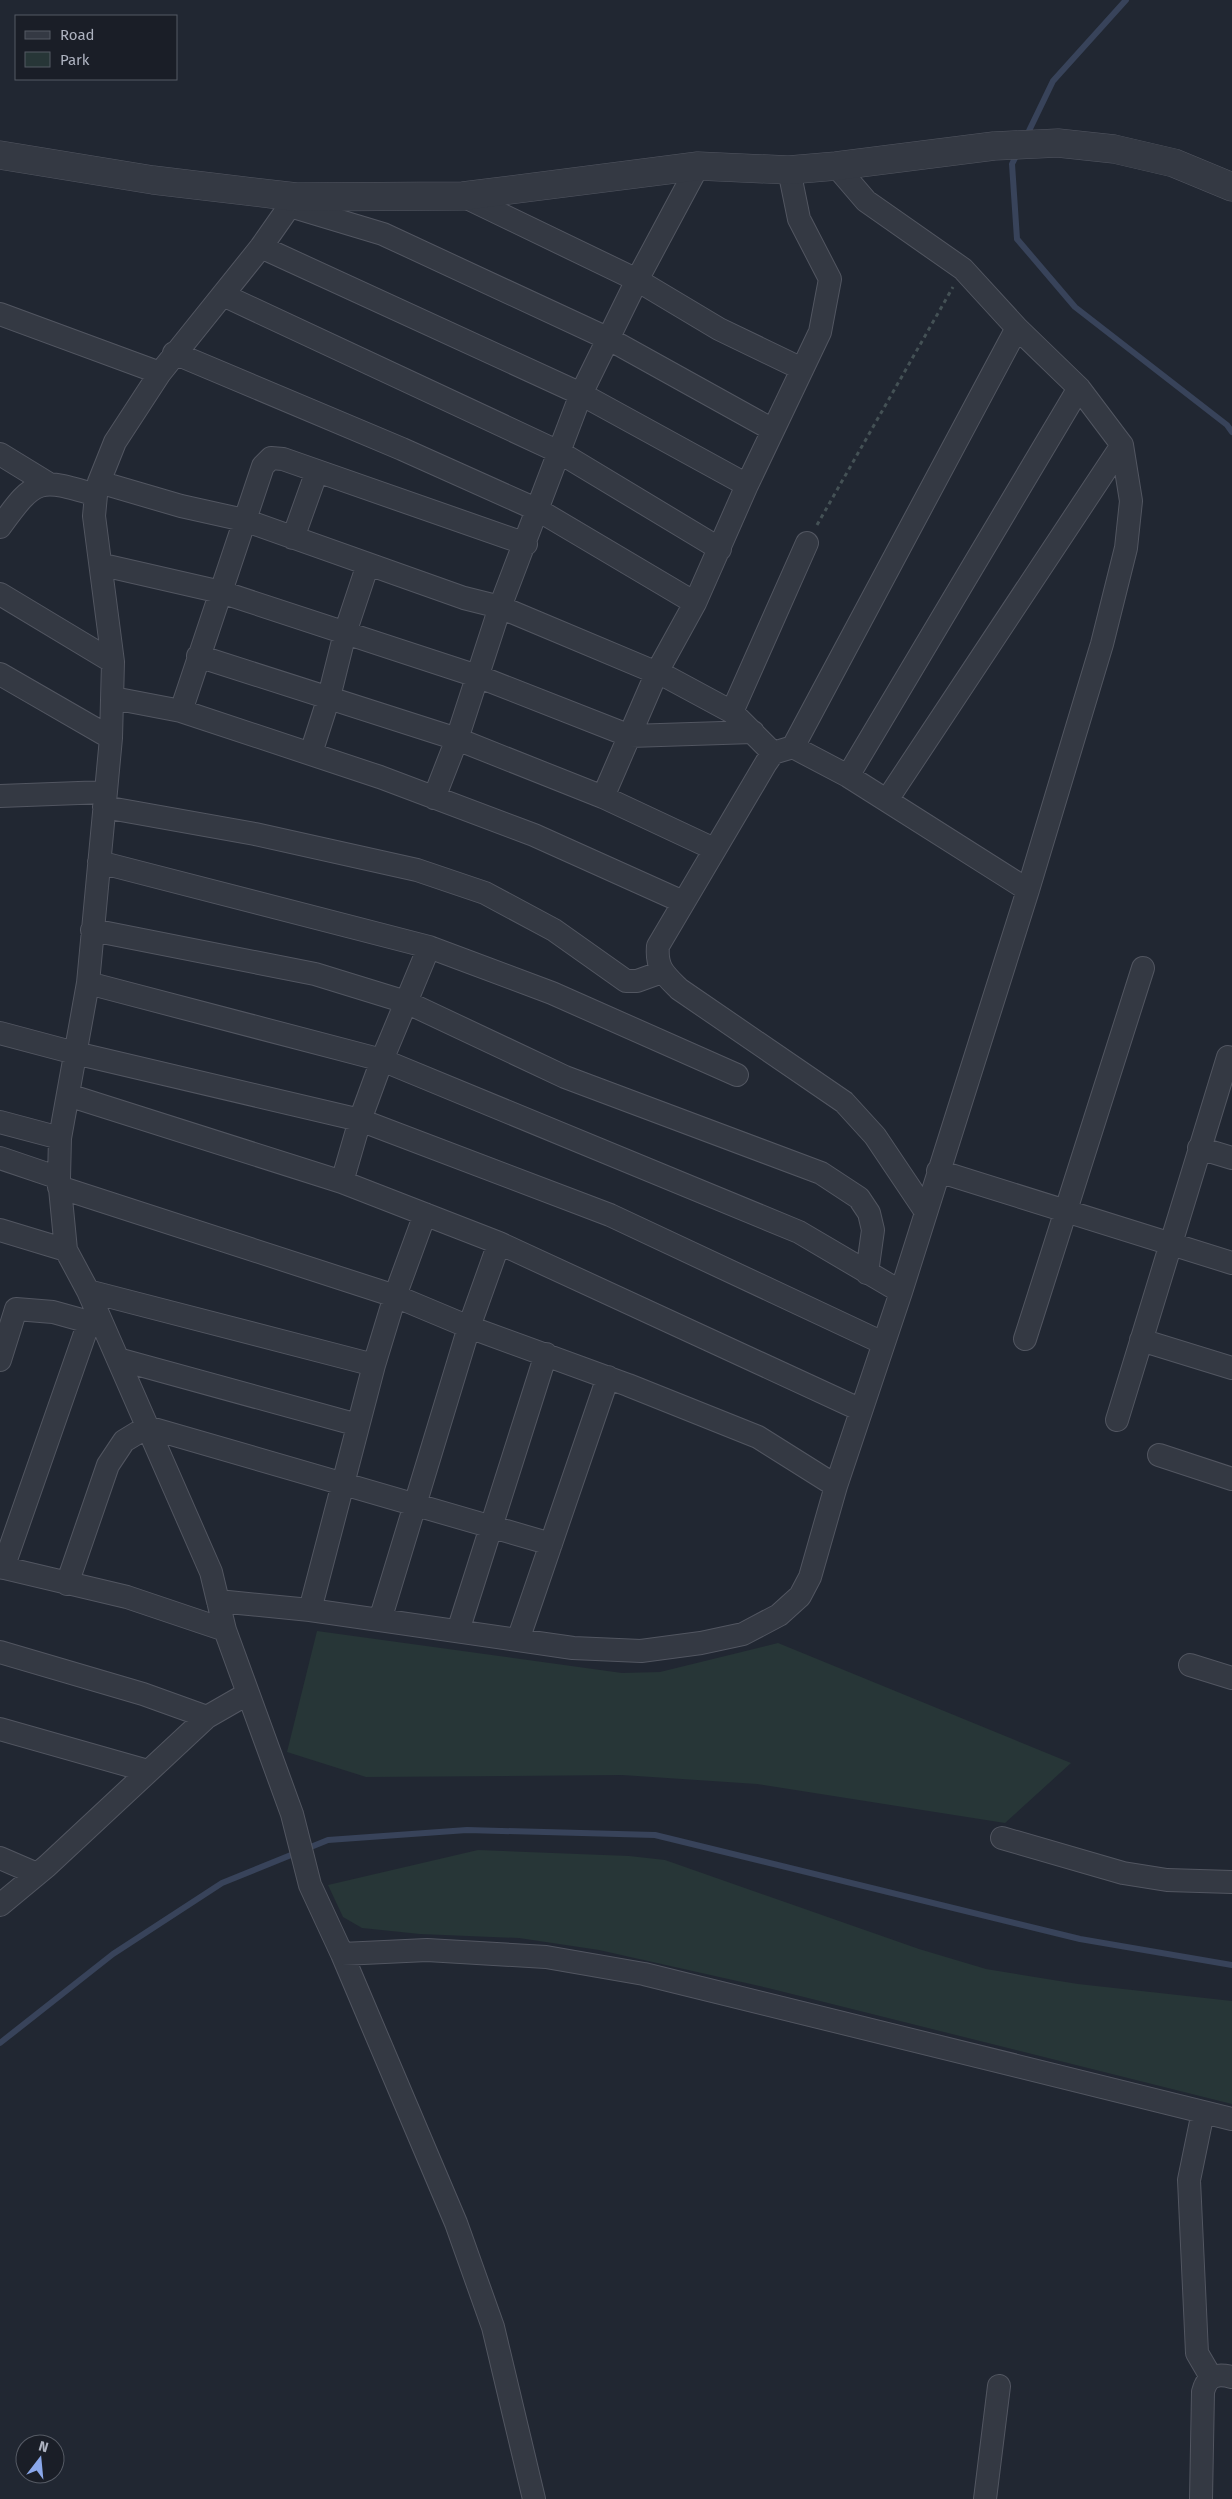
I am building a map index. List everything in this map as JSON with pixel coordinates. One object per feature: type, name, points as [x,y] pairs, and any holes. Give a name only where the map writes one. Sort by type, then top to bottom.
[{"type":"street","points":[[293,202],[463,196],[698,166],[789,170],[994,146],[1058,144],[1114,149],[1174,163],[1232,187]]},
{"type":"street","points":[[0,155],[293,202],[383,234],[610,339],[773,430]]},
{"type":"street","points":[[434,798],[457,739],[500,608],[526,544],[581,394],[610,339],[637,280],[698,166]]},
{"type":"street","points":[[218,1601],[310,1610],[573,1648],[641,1652],[702,1643],[743,1634],[779,1615],[800,1596],[810,1577],[836,1486],[901,1292],[1028,890],[1102,644],[1126,548],[1132,501],[1122,445],[1079,388],[1017,328],[963,269],[866,200],[836,166]]},
{"type":"street","points":[[603,797],[657,672],[695,603],[747,485],[820,332],[830,279],[799,219],[789,170]]},
{"type":"street","points":[[463,196],[637,280],[720,329],[802,369]]},
{"type":"street","points":[[293,202],[261,247],[174,353],[160,373],[115,442],[98,489],[94,516],[114,662],[113,698],[111,738],[88,983],[60,1138],[59,1183],[66,1250],[88,1291],[93,1318],[118,1359],[210,1572],[225,1630],[246,1694],[292,1814],[310,1886],[342,1954],[456,2223],[493,2327],[534,2499]]},
{"type":"street","points":[[261,247],[581,394],[747,485]]},
{"type":"street","points":[[223,295],[559,452],[720,549]]},
{"type":"street","points":[[0,314],[160,373]]},
{"type":"street","points":[[926,1212],[875,1136],[844,1102],[679,989],[662,972],[657,960],[658,946],[714,849],[783,750],[1017,328]]},
{"type":"street","points":[[174,353],[402,448],[538,510],[695,603]]},
{"type":"street","points":[[848,776],[1079,388]]},
{"type":"street","points":[[887,800],[1122,445]]},
{"type":"street","points":[[0,454],[49,484]]},
{"type":"street","points":[[181,711],[244,520],[266,461],[277,457],[526,544]]},
{"type":"street","points":[[293,538],[317,471]]},
{"type":"street","points":[[0,527],[22,496],[34,488],[58,484],[98,489],[244,520],[464,598],[500,608],[657,672],[732,712],[752,732],[783,750],[848,776],[1028,890]]},
{"type":"street","points":[[732,712],[807,543]]},
{"type":"street","points":[[311,753],[329,697],[345,633],[368,564]]},
{"type":"street","points":[[102,565],[221,592],[477,676],[630,736],[752,732]]},
{"type":"street","points":[[0,594],[114,662]]},
{"type":"street","points":[[198,656],[457,739],[603,797],[714,849]]},
{"type":"street","points":[[0,674],[111,738]]},
{"type":"street","points":[[113,698],[181,711],[277,744],[311,753],[534,835],[683,902]]},
{"type":"street","points":[[0,796],[104,799],[417,870],[485,893],[545,925],[626,981],[637,981],[662,972]]},
{"type":"street","points":[[99,862],[428,947],[552,993],[737,1075]]},
{"type":"street","points":[[92,930],[315,974],[406,1002],[565,1076],[821,1173],[859,1198],[869,1213],[873,1230],[868,1273]]},
{"type":"street","points":[[342,1182],[360,1120],[428,947]]},
{"type":"street","points":[[1025,1339],[1142,968]]},
{"type":"street","points":[[88,983],[382,1060],[799,1232],[901,1292]]},
{"type":"street","points":[[0,1033],[75,1053],[360,1120],[610,1216],[883,1343]]},
{"type":"street","points":[[1117,1420],[1228,1057]]},
{"type":"street","points":[[68,1095],[342,1182],[499,1243],[861,1410]]},
{"type":"street","points":[[0,1122],[60,1138]]},
{"type":"street","points":[[1199,1148],[1232,1158]]},
{"type":"street","points":[[0,1158],[59,1183],[396,1296],[469,1327],[608,1377],[758,1437],[836,1486]]},
{"type":"street","points":[[938,1171],[1232,1262]]},
{"type":"street","points":[[310,1610],[374,1365],[425,1214]]},
{"type":"street","points":[[0,1230],[66,1250]]},
{"type":"street","points":[[380,1620],[469,1327],[499,1243]]},
{"type":"street","points":[[88,1291],[374,1365]]},
{"type":"street","points":[[0,1360],[8,1306],[93,1318]]},
{"type":"street","points":[[93,1318],[2,1567],[127,1597],[225,1630]]},
{"type":"street","points":[[1141,1340],[1232,1368]]},
{"type":"street","points":[[458,1631],[546,1354]]},
{"type":"street","points":[[118,1359],[358,1425]]},
{"type":"street","points":[[518,1640],[608,1377]]},
{"type":"street","points":[[67,1584],[108,1465],[124,1441],[147,1427],[551,1544]]},
{"type":"street","points":[[1159,1455],[1232,1479]]},
{"type":"street","points":[[0,1652],[143,1694],[206,1717]]},
{"type":"street","points":[[1190,1665],[1232,1678]]},
{"type":"street","points":[[0,1905],[37,1874],[206,1717],[246,1694]]},
{"type":"street","points":[[0,1729],[148,1771]]},
{"type":"street","points":[[1002,1838],[1123,1873],[1167,1880],[1232,1882]]},
{"type":"street","points":[[0,1858],[37,1874]]},
{"type":"street","points":[[342,1954],[427,1950],[546,1956],[644,1974],[1232,2119]]},
{"type":"street","points":[[1201,2499],[1203,2392],[1206,2382],[1221,2377],[1197,2353],[1189,2180],[1204,2112]]},
{"type":"street","points":[[985,2499],[998,2386]]},
{"type":"path","points":[[807,543],[963,269]]},
{"type":"green space","points":[[317,1631],[622,1673],[660,1672],[778,1643],[1071,1763],[1005,1823],[757,1784],[622,1775],[366,1777],[287,1752]]},
{"type":"green space","points":[[478,1850],[629,1856],[665,1860],[919,1949],[986,1969],[1078,1984],[1232,2001],[1232,2104],[768,1988],[599,1950],[519,1938],[420,1934],[362,1928],[343,1917],[328,1885]]},
{"type":"waterway","points":[[1026,137],[1053,81],[1126,0]]},
{"type":"waterway","points":[[1018,152],[1012,164],[1017,239],[1075,307],[1227,425],[1232,432]]},
{"type":"waterway","points":[[0,2043],[113,1954],[222,1883],[328,1840],[467,1830],[655,1835],[1080,1939],[1232,1965]]}]
